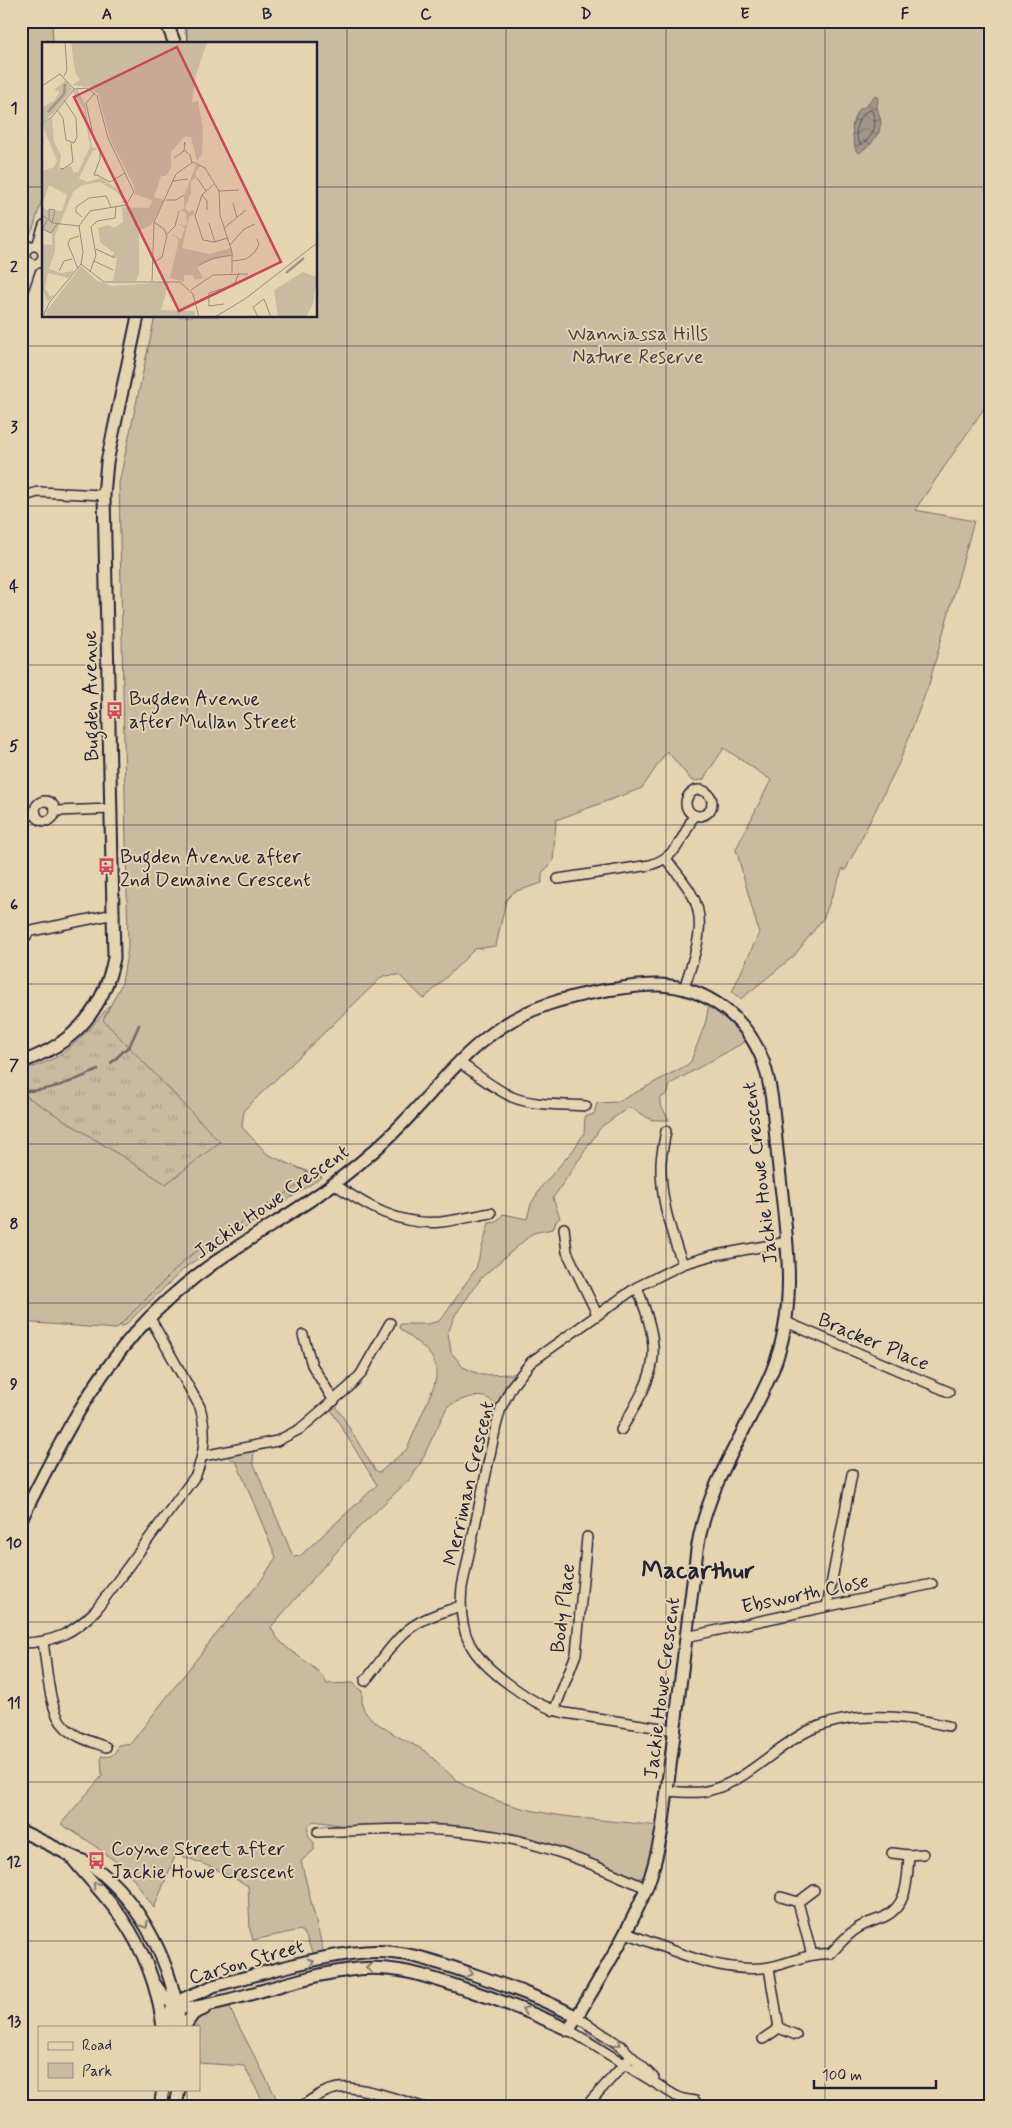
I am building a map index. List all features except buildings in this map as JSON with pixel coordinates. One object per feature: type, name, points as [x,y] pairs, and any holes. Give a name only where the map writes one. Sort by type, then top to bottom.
[{"type":"street","points":[[166,21],[174,42]]},
{"type":"street","points":[[37,246],[42,231]]},
{"type":"street","points":[[37,246],[42,251]]},
{"type":"street","points":[[37,246],[30,247],[26,252],[26,259],[32,264],[39,263],[42,259]]},
{"type":"street","points":[[21,296],[32,264]]},
{"type":"street","name":"Bugden Avenue","points":[[21,1062],[34,1059],[70,1036],[85,1022],[102,997],[110,977],[114,958],[104,495],[108,453],[138,318]]},
{"type":"street","points":[[21,497],[38,492],[104,495]]},
{"type":"street","points":[[44,800],[52,803],[56,811],[53,818],[47,821],[40,819],[36,813],[37,805],[44,800]]},
{"type":"street","points":[[56,811],[111,810]]},
{"type":"street","points":[[21,817],[36,813]]},
{"type":"street","points":[[558,878],[650,866],[666,859],[678,846],[694,814]]},
{"type":"street","points":[[666,859],[692,895],[698,907],[700,921],[698,943],[684,989]]},
{"type":"street","points":[[21,943],[26,938],[24,928],[114,914]]},
{"type":"street","name":"Jackie Howe Crescent","points":[[21,1520],[78,1409],[112,1361],[150,1318],[190,1281],[219,1259],[334,1184],[396,1131],[459,1062],[496,1030],[536,1008],[561,999],[639,985],[658,984],[684,989],[711,999],[734,1016],[747,1031],[762,1058],[770,1089],[790,1272],[786,1322],[774,1366],[723,1466],[702,1520],[696,1550],[661,1837],[646,1888],[626,1933],[569,2030]]},
{"type":"street","name":"Bugden Avenue","points":[[21,1057],[46,1051]]},
{"type":"street","points":[[459,1062],[500,1091],[514,1097],[536,1102],[586,1106]]},
{"type":"street","points":[[666,1131],[661,1162],[666,1216],[683,1264]]},
{"type":"street","points":[[334,1184],[380,1212],[410,1221],[442,1222],[491,1212]]},
{"type":"street","points":[[564,1228],[567,1252],[597,1314]]},
{"type":"street","name":"Merriman Crescent","points":[[674,1730],[554,1710],[528,1698],[482,1663],[472,1650],[465,1634],[460,1606],[462,1587],[496,1426],[504,1399],[531,1362],[637,1287],[683,1264],[710,1256],[787,1242]]},
{"type":"street","points":[[621,1430],[646,1386],[654,1353],[650,1322],[637,1287]]},
{"type":"street","points":[[21,1643],[43,1642],[65,1635],[85,1622],[196,1476],[203,1456],[205,1430],[200,1407],[150,1318]]},
{"type":"street","name":"Bracker Place","points":[[786,1322],[949,1392]]},
{"type":"street","points":[[203,1456],[261,1445],[285,1437],[300,1429],[334,1401],[361,1374],[390,1323]]},
{"type":"street","points":[[303,1336],[312,1365],[334,1401]]},
{"type":"street","points":[[827,1606],[852,1474]]},
{"type":"street","name":"Body Place","points":[[554,1710],[576,1654],[587,1537]]},
{"type":"street","name":"Ebsworth Close","points":[[686,1637],[932,1584]]},
{"type":"street","points":[[365,1681],[403,1635],[413,1626],[424,1619],[460,1606]]},
{"type":"street","points":[[43,1642],[54,1706],[59,1721],[77,1736],[106,1747]]},
{"type":"street","points":[[667,1791],[696,1792],[719,1788],[734,1781],[800,1736],[837,1720],[856,1718],[918,1719],[948,1726]]},
{"type":"street","points":[[318,1832],[421,1829],[462,1831],[494,1836],[541,1846],[579,1859],[646,1888]]},
{"type":"street","points":[[21,1831],[94,1867],[126,1897],[147,1927],[169,1977],[180,2026]]},
{"type":"street","points":[[892,1853],[923,1854]]},
{"type":"street","points":[[626,1933],[727,1967],[769,1968],[812,1955],[830,1954],[856,1930],[886,1916],[895,1909],[907,1888],[908,1855]]},
{"type":"street","points":[[70,1856],[121,1917],[142,1953],[154,1983],[164,2026]]},
{"type":"street","points":[[798,1902],[814,1890]]},
{"type":"street","points":[[781,1897],[798,1902]]},
{"type":"street","points":[[798,1902],[812,1955]]},
{"type":"street","name":"Carson Street","points":[[663,2088],[609,2036],[548,2001],[521,1990],[436,1962],[397,1953],[366,1952],[341,1956],[213,1986],[206,1991],[180,1999],[175,2005],[182,2008],[190,2008],[348,1970],[394,1969],[426,1976],[530,2012],[569,2030],[663,2088],[683,2100],[694,2101]]},
{"type":"street","points":[[769,1968],[779,2028]]},
{"type":"street","points":[[169,1977],[178,1986],[190,1990],[213,1986]]},
{"type":"street","points":[[154,1983],[163,1996],[175,2005]]},
{"type":"street","points":[[185,2026],[193,2014],[214,2006],[216,2002]]},
{"type":"street","points":[[169,2026],[168,2018],[175,2005]]},
{"type":"street","points":[[779,2028],[796,2036]]},
{"type":"street","points":[[763,2039],[779,2028]]},
{"type":"street","points":[[585,2107],[631,2056]]},
{"type":"street","points":[[301,2107],[325,2092],[343,2088],[423,2107]]},
{"type":"street","points":[[160,2107],[163,2090]]},
{"type":"street","points":[[176,2107],[179,2090]]},
{"type":"green space","points":[[21,21],[52,21],[53,42],[42,42],[42,200],[33,229],[21,249],[21,151],[27,132],[26,62],[21,37]]},
{"type":"green space","name":"Wanniassa Hills Nature Reserve","points":[[182,21],[991,21],[991,398],[915,510],[974,521],[929,684],[899,763],[845,871],[843,868],[824,917],[794,956],[741,999],[732,992],[759,933],[736,849],[771,780],[724,748],[703,780],[692,781],[667,751],[642,788],[556,820],[553,862],[542,873],[542,883],[514,892],[506,900],[496,946],[475,949],[424,999],[399,975],[383,976],[244,1110],[242,1127],[267,1154],[314,1175],[188,1257],[116,1329],[21,1322],[21,1093],[166,1184],[220,1142],[103,1020],[122,983],[128,948],[119,483],[155,318],[318,318],[318,42],[188,42]]},
{"type":"green space","points":[[709,1003],[721,1011],[748,1040],[670,1084],[668,1093],[660,1099],[660,1104],[669,1120],[652,1120],[629,1107],[601,1127],[553,1198],[560,1218],[556,1221],[553,1229],[533,1233],[482,1277],[455,1315],[448,1333],[451,1352],[463,1367],[481,1375],[514,1374],[497,1407],[489,1399],[479,1396],[461,1400],[447,1407],[419,1466],[411,1478],[351,1535],[271,1627],[283,1644],[315,1669],[327,1684],[354,1683],[362,1691],[363,1708],[370,1717],[391,1732],[426,1752],[454,1778],[467,1787],[489,1798],[536,1811],[585,1819],[659,1826],[647,1874],[636,1879],[511,1835],[455,1827],[403,1825],[351,1827],[314,1821],[309,1826],[308,1832],[309,1837],[314,1842],[314,1850],[301,1861],[324,1954],[314,1953],[305,1935],[300,1930],[253,1940],[250,1930],[248,1886],[213,1868],[176,1854],[154,1908],[127,1870],[61,1824],[102,1776],[101,1756],[110,1756],[116,1751],[118,1745],[131,1743],[213,1638],[261,1581],[276,1557],[237,1463],[226,1455],[254,1450],[253,1462],[292,1554],[295,1557],[300,1556],[377,1485],[331,1410],[336,1406],[375,1470],[380,1472],[407,1449],[434,1386],[436,1367],[432,1357],[423,1347],[399,1328],[400,1324],[428,1324],[439,1321],[476,1268],[489,1223],[497,1222],[503,1214],[527,1219],[531,1204],[542,1186],[574,1149],[584,1133],[585,1117],[594,1114],[597,1103],[618,1102],[687,1065],[691,1061],[706,1021]]},
{"type":"green space","points":[[110,1005],[231,1117],[269,1156],[322,1177],[187,1266],[124,1326],[50,1322],[21,1305],[21,1069],[48,1061],[72,1046]]},
{"type":"green space","points":[[230,2007],[281,2107],[266,2107],[244,2066],[200,2063],[200,2026],[190,2026],[194,2017],[205,2012]]},
{"type":"green space","points":[[584,2026],[615,2047],[623,2058],[597,2042]]},
{"type":"water","points":[[875,96],[878,97],[877,107],[881,122],[879,132],[871,144],[859,153],[856,151],[852,131],[853,122],[858,111]]},
{"type":"waterway","points":[[111,1063],[130,1045],[139,1025]]},
{"type":"waterway","points":[[21,1091],[51,1088],[98,1070]]},
{"type":"place","name":"Bugden Avenue after Mullan Street","points":[[115,710]]},
{"type":"place","name":"Bugden Avenue after 2nd Demaine Crescent","points":[[106,867]]},
{"type":"place","name":"Coyne Street after Jackie Howe Crescent","points":[[97,1860]]},
{"type":"district","name":"Macarthur","points":[[698,1569]]}]
